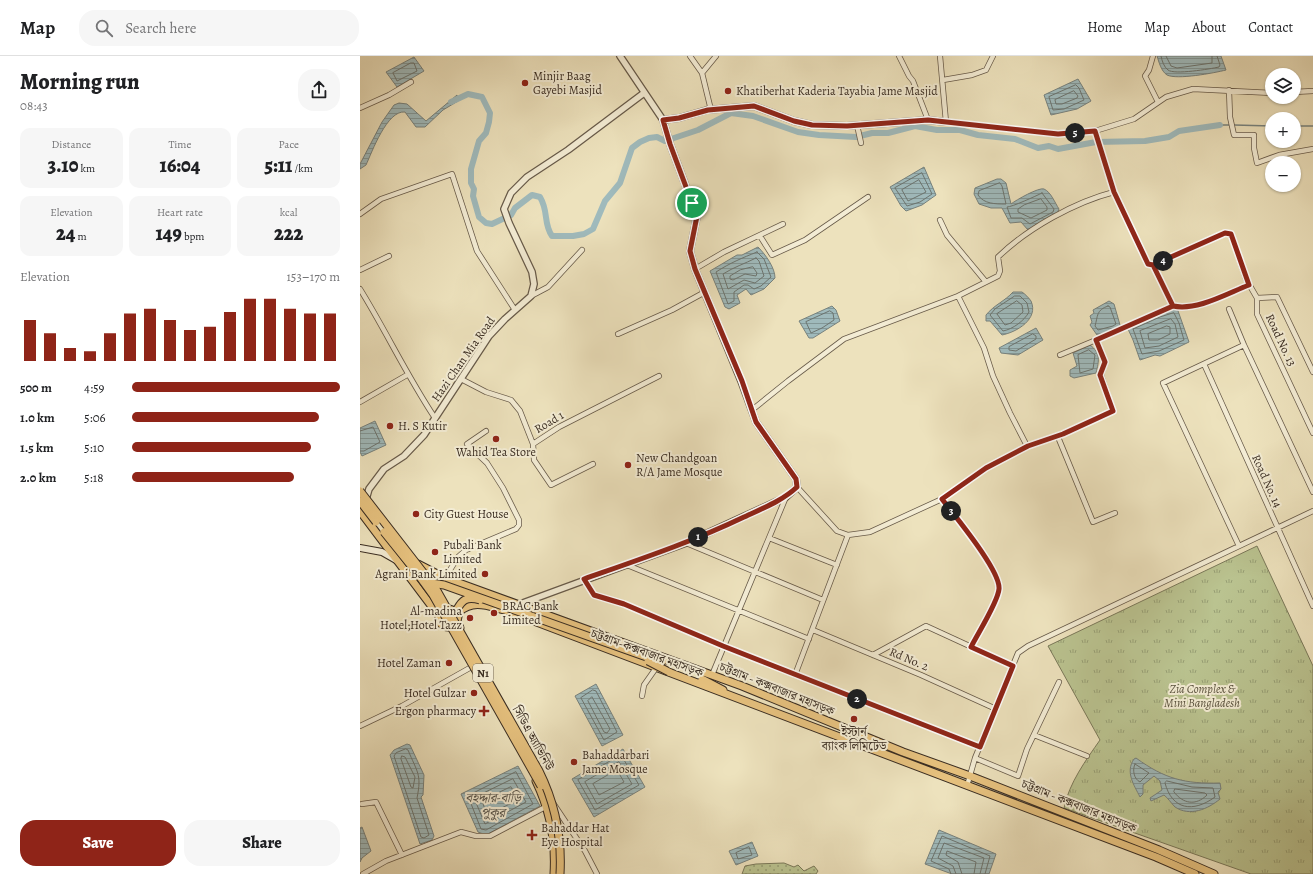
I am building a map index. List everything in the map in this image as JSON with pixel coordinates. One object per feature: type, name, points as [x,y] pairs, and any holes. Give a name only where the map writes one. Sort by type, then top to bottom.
[{"type":"main road","points":[[360,486],[418,564],[432,587],[455,613],[452,619]]},
{"type":"main road","name":"N1","points":[[360,491],[429,584],[452,619],[544,780],[557,820],[561,874]]},
{"type":"main road","points":[[360,505],[367,496]]},
{"type":"main road","name":"N1","points":[[360,501],[429,584]]},
{"type":"main road","points":[[360,511],[439,616],[442,611],[450,609]]},
{"type":"main road","points":[[360,548],[382,552],[394,559],[401,566]]},
{"type":"main road","name":"চট্টগ্রাম - কক্সবাজার মহাসড়ক","points":[[418,564],[445,578],[520,604],[738,685],[903,752],[970,776],[1193,864],[1214,874]]},
{"type":"main road","points":[[429,584],[480,596],[655,660],[671,660]]},
{"type":"main road","points":[[448,628],[453,626],[452,619],[458,606],[464,601],[473,598],[654,664],[669,672]]},
{"type":"main road","name":"চট্টগ্রাম-কক্সবাজার মহাসড়ক","points":[[452,619],[462,609],[477,603],[505,610],[1156,857],[1191,873]]},
{"type":"main road","name":"সিডিএ অ্যাভিনিউ","points":[[439,616],[440,624],[448,628],[475,664],[538,766],[554,803],[561,842],[561,874]]},
{"type":"main road","name":"N1","points":[[452,619],[540,783],[552,819],[556,856],[555,874]]},
{"type":"main road","name":"সিডিএ অ্যাভিনিউ","points":[[452,619],[540,788],[550,817],[555,859],[555,874]]},
{"type":"main road","points":[[735,697],[702,679],[738,685]]},
{"type":"street","points":[[620,56],[663,120],[666,133],[697,216],[690,251],[695,269],[756,422],[796,479],[797,487],[837,531],[848,535],[870,532],[942,499],[986,468],[1028,446],[1058,436],[1113,411],[1100,375],[1105,362],[1096,340]]},
{"type":"street","points":[[690,56],[702,73],[710,106],[708,110]]},
{"type":"street","points":[[702,73],[716,56]]},
{"type":"street","points":[[899,56],[909,76],[914,80],[928,120]]},
{"type":"street","points":[[940,56],[946,122]]},
{"type":"street","points":[[943,80],[972,75],[986,70],[993,56]]},
{"type":"street","points":[[1153,56],[1149,70],[1145,76],[1158,102]]},
{"type":"street","points":[[360,108],[389,95],[411,82]]},
{"type":"street","points":[[663,120],[679,118],[708,110],[754,106],[794,121],[812,125],[857,125],[928,120],[1058,134],[1095,131],[1134,119],[1158,102],[1174,94],[1193,89],[1265,92]]},
{"type":"street","points":[[1230,90],[1230,117],[1234,135],[1254,136],[1254,148],[1257,163],[1279,155],[1313,150]]},
{"type":"street","points":[[1301,92],[1313,91]]},
{"type":"street","points":[[531,296],[534,284],[532,272],[504,209],[512,193],[527,178],[568,150],[644,93]]},
{"type":"street","points":[[857,125],[861,142]]},
{"type":"street","points":[[1095,131],[1114,192],[1148,264],[1153,265],[1173,306]]},
{"type":"street","points":[[360,214],[381,199],[452,174],[477,251],[515,310]]},
{"type":"street","points":[[752,410],[806,366],[844,339],[958,296],[986,282],[999,274],[998,258],[1023,237],[1063,212],[1086,201],[1114,192]]},
{"type":"street","points":[[760,236],[772,255],[805,240],[868,197]]},
{"type":"street","points":[[940,220],[947,235],[986,282]]},
{"type":"street","points":[[695,269],[724,252],[783,224]]},
{"type":"street","name":"Road No. 13","points":[[1153,265],[1228,233],[1234,240],[1249,285],[1257,298],[1257,314],[1313,433]]},
{"type":"street","points":[[531,296],[548,287],[582,250]]},
{"type":"street","points":[[360,270],[389,256]]},
{"type":"street","points":[[1060,355],[1173,306],[1183,308],[1210,301],[1249,285]]},
{"type":"street","points":[[360,289],[376,315],[407,375],[435,418]]},
{"type":"street","points":[[618,334],[672,310],[705,292]]},
{"type":"street","name":"Hazi Chan Mia Road","points":[[367,496],[369,489],[384,469],[404,456],[424,436],[489,336],[531,296]]},
{"type":"street","points":[[958,296],[984,348],[993,376],[1010,414],[1028,446]]},
{"type":"street","points":[[1257,298],[1277,297],[1313,372]]},
{"type":"street","points":[[1229,309],[1244,345],[1313,492]]},
{"type":"street","points":[[1238,546],[1163,383],[1244,345]]},
{"type":"street","name":"Road No. 14","points":[[1204,364],[1313,606]]},
{"type":"street","points":[[360,402],[407,375]]},
{"type":"street","name":"Road 1","points":[[594,464],[551,485],[534,460],[533,444],[559,427],[660,376]]},
{"type":"street","points":[[461,379],[486,392],[511,400],[520,410],[533,444]]},
{"type":"street","points":[[445,578],[458,557],[466,550],[516,530],[519,525],[519,520],[503,488],[487,463],[467,444],[486,431]]},
{"type":"street","points":[[1058,436],[1093,522],[1116,513]]},
{"type":"street","points":[[520,604],[584,579],[686,543],[786,497],[797,487]]},
{"type":"street","points":[[712,675],[786,497]]},
{"type":"street","points":[[942,499],[983,555],[999,584],[998,595],[971,647]]},
{"type":"street","points":[[967,786],[975,758],[1018,653],[1028,646],[1313,511]]},
{"type":"street","points":[[795,675],[848,535]]},
{"type":"street","points":[[769,538],[837,565]]},
{"type":"street","points":[[686,543],[823,600]]},
{"type":"street","points":[[627,565],[809,639]]},
{"type":"street","points":[[584,579],[594,595],[624,604],[795,675],[980,747]]},
{"type":"street","points":[[873,655],[926,626],[1013,666]]},
{"type":"street","name":"Rd No. 2","points":[[813,630],[996,709]]},
{"type":"street","points":[[360,726],[449,681],[475,664]]},
{"type":"street","points":[[642,696],[644,686],[656,668]]},
{"type":"street","points":[[975,758],[1018,776],[1034,735],[1059,682]]},
{"type":"street","points":[[1034,735],[1086,756]]},
{"type":"street","points":[[362,804],[376,802],[401,855]]},
{"type":"street","points":[[364,874],[401,855],[461,832],[476,836],[490,836],[554,803],[585,851],[597,874]]},
{"type":"street","points":[[1191,873],[1193,864]]},
{"type":"green space","name":"Zia Complex & Mini Bangladesh","points":[[1257,546],[1313,666],[1313,874],[1251,874],[1064,808],[1066,799],[1074,781],[1100,740],[1048,646]]},
{"type":"green space","points":[[784,863],[794,867],[798,865],[804,871],[814,866],[818,871],[816,874],[742,874],[745,866]]},
{"type":"water","points":[[1157,56],[1221,56],[1226,70],[1196,76],[1179,77],[1167,75],[1160,66]]},
{"type":"water","points":[[414,57],[424,71],[397,87],[386,72]]},
{"type":"water","points":[[1078,79],[1091,101],[1077,109],[1051,115],[1044,95]]},
{"type":"water","points":[[457,95],[458,101],[443,110],[425,127],[416,127],[405,112],[398,113],[386,124],[366,165],[360,169],[360,164],[382,122],[394,105],[399,103],[407,104],[426,121]]},
{"type":"water","points":[[924,167],[936,195],[922,205],[906,211],[901,206],[890,187]]},
{"type":"water","points":[[997,179],[1001,179],[1006,183],[1011,204],[1033,192],[1041,189],[1046,190],[1051,195],[1059,209],[1057,214],[1028,230],[1021,222],[1010,223],[1002,208],[991,208],[979,204],[974,194],[975,188]]},
{"type":"water","points":[[758,247],[770,262],[775,278],[764,289],[751,295],[746,289],[737,295],[740,303],[729,309],[725,307],[710,271],[737,255],[742,255]]},
{"type":"water","points":[[1013,292],[1022,292],[1026,295],[1031,301],[1033,308],[1032,313],[1025,324],[1020,328],[1002,335],[990,321],[986,321],[986,315],[992,308]]},
{"type":"water","points":[[1109,301],[1114,304],[1120,325],[1116,330],[1097,335],[1090,325],[1092,322],[1090,316],[1094,313],[1093,310]]},
{"type":"water","points":[[832,306],[836,310],[840,321],[813,338],[809,338],[799,321]]},
{"type":"water","points":[[1177,308],[1189,342],[1160,356],[1155,355],[1140,360],[1128,329],[1129,326],[1159,313]]},
{"type":"water","points":[[1036,328],[1043,340],[1018,355],[1001,353],[999,348]]},
{"type":"water","points":[[1090,345],[1098,354],[1096,373],[1074,378],[1070,376],[1070,370],[1077,366],[1073,353]]},
{"type":"water","points":[[375,421],[386,445],[362,456],[360,452],[360,428]]},
{"type":"water","points":[[596,684],[623,735],[602,746],[575,696]]},
{"type":"water","points":[[407,744],[410,745],[424,775],[423,795],[421,797],[434,836],[432,840],[420,844],[390,755],[394,750]]},
{"type":"water","points":[[623,749],[645,787],[594,817],[572,779]]},
{"type":"water","points":[[1136,758],[1156,771],[1176,779],[1220,783],[1221,789],[1218,792],[1220,799],[1204,809],[1193,812],[1181,810],[1175,807],[1164,795],[1151,801],[1150,798],[1162,790],[1160,781],[1154,776],[1143,785],[1143,794],[1140,797],[1130,774],[1131,764]]},
{"type":"water","name":"বহদ্দার-বাড়ি পুকুর","points":[[518,766],[540,806],[486,835],[478,832],[461,794]]},
{"type":"water","points":[[362,827],[371,851],[362,858],[360,862],[360,828]]},
{"type":"water","points":[[939,830],[996,854],[989,874],[952,874],[925,864]]},
{"type":"water","points":[[752,842],[758,856],[736,865],[729,851]]},
{"type":"waterway","points":[[451,102],[468,94],[482,97],[490,113],[486,133],[479,141],[471,169],[471,183],[474,189],[473,196],[479,217],[486,223],[492,224],[511,215],[515,208],[532,195],[540,197],[543,202],[549,231],[552,236],[573,236],[584,234],[593,229],[605,201],[620,183],[632,148],[640,142],[649,138],[657,137],[665,141],[698,130],[731,113],[753,116],[798,132],[819,135],[856,137],[872,133],[888,133],[915,126],[937,130],[960,130],[978,135],[1015,139],[1038,148],[1049,146],[1058,149],[1096,142],[1145,141],[1169,137],[1179,131],[1220,125]]},
{"type":"waterway","points":[[1220,125],[1230,125]]},
{"type":"waterway","points":[[1234,125],[1265,126]]},
{"type":"waterway","points":[[1301,126],[1313,126]]},
{"type":"place","name":"Minjir Baag Gayebi Masjid","points":[[525,83]]},
{"type":"place","name":"Khatiberhat Kaderia Tayabia Jame Masjid","points":[[728,91]]},
{"type":"place","name":"H. S Kutir","points":[[390,426]]},
{"type":"place","name":"Wahid Tea Store","points":[[496,439]]},
{"type":"place","name":"New Chandgoan R/A Jame Mosque","points":[[628,465]]},
{"type":"place","name":"City Guest House","points":[[416,514]]},
{"type":"place","name":"Pubali Bank Limited","points":[[435,552]]},
{"type":"place","name":"Agrani Bank Limited","points":[[485,574]]},
{"type":"place","name":"BRAC Bank Limited","points":[[494,613]]},
{"type":"place","name":"Al-madina Hotel;Hotel Tazz","points":[[470,618]]},
{"type":"place","name":"Hotel Zaman","points":[[449,663]]},
{"type":"place","name":"Hotel Gulzar","points":[[474,693]]},
{"type":"place","name":"Ergon pharmacy","points":[[484,711]]},
{"type":"place","name":"ইস্টার্ন ব্যাংক লিমিটেড","points":[[854,719]]},
{"type":"place","name":"Bahaddarbari Jame Mosque","points":[[574,762]]},
{"type":"place","name":"Bahaddar Hat Eye Hospital","points":[[532,835]]},
{"type":"route","points":[[692,203],[670,144],[663,120],[679,118],[708,110],[754,106],[769,110],[794,121],[812,125],[847,126],[928,120],[1058,134],[1095,131],[1114,192],[1148,264],[1153,265],[1173,306],[1183,308],[1210,301],[1249,285],[1242,269],[1231,234],[1225,233],[1153,265],[1173,306],[1096,340],[1105,362],[1100,375],[1113,411],[1050,440],[1028,446],[986,468],[942,499],[983,555],[996,576],[999,584],[998,595],[971,647],[1013,666],[980,747],[795,675],[624,604],[594,595],[584,579],[686,543],[786,497],[797,487],[796,479],[756,422],[742,381],[695,269],[690,251],[697,216],[692,203]]}]
